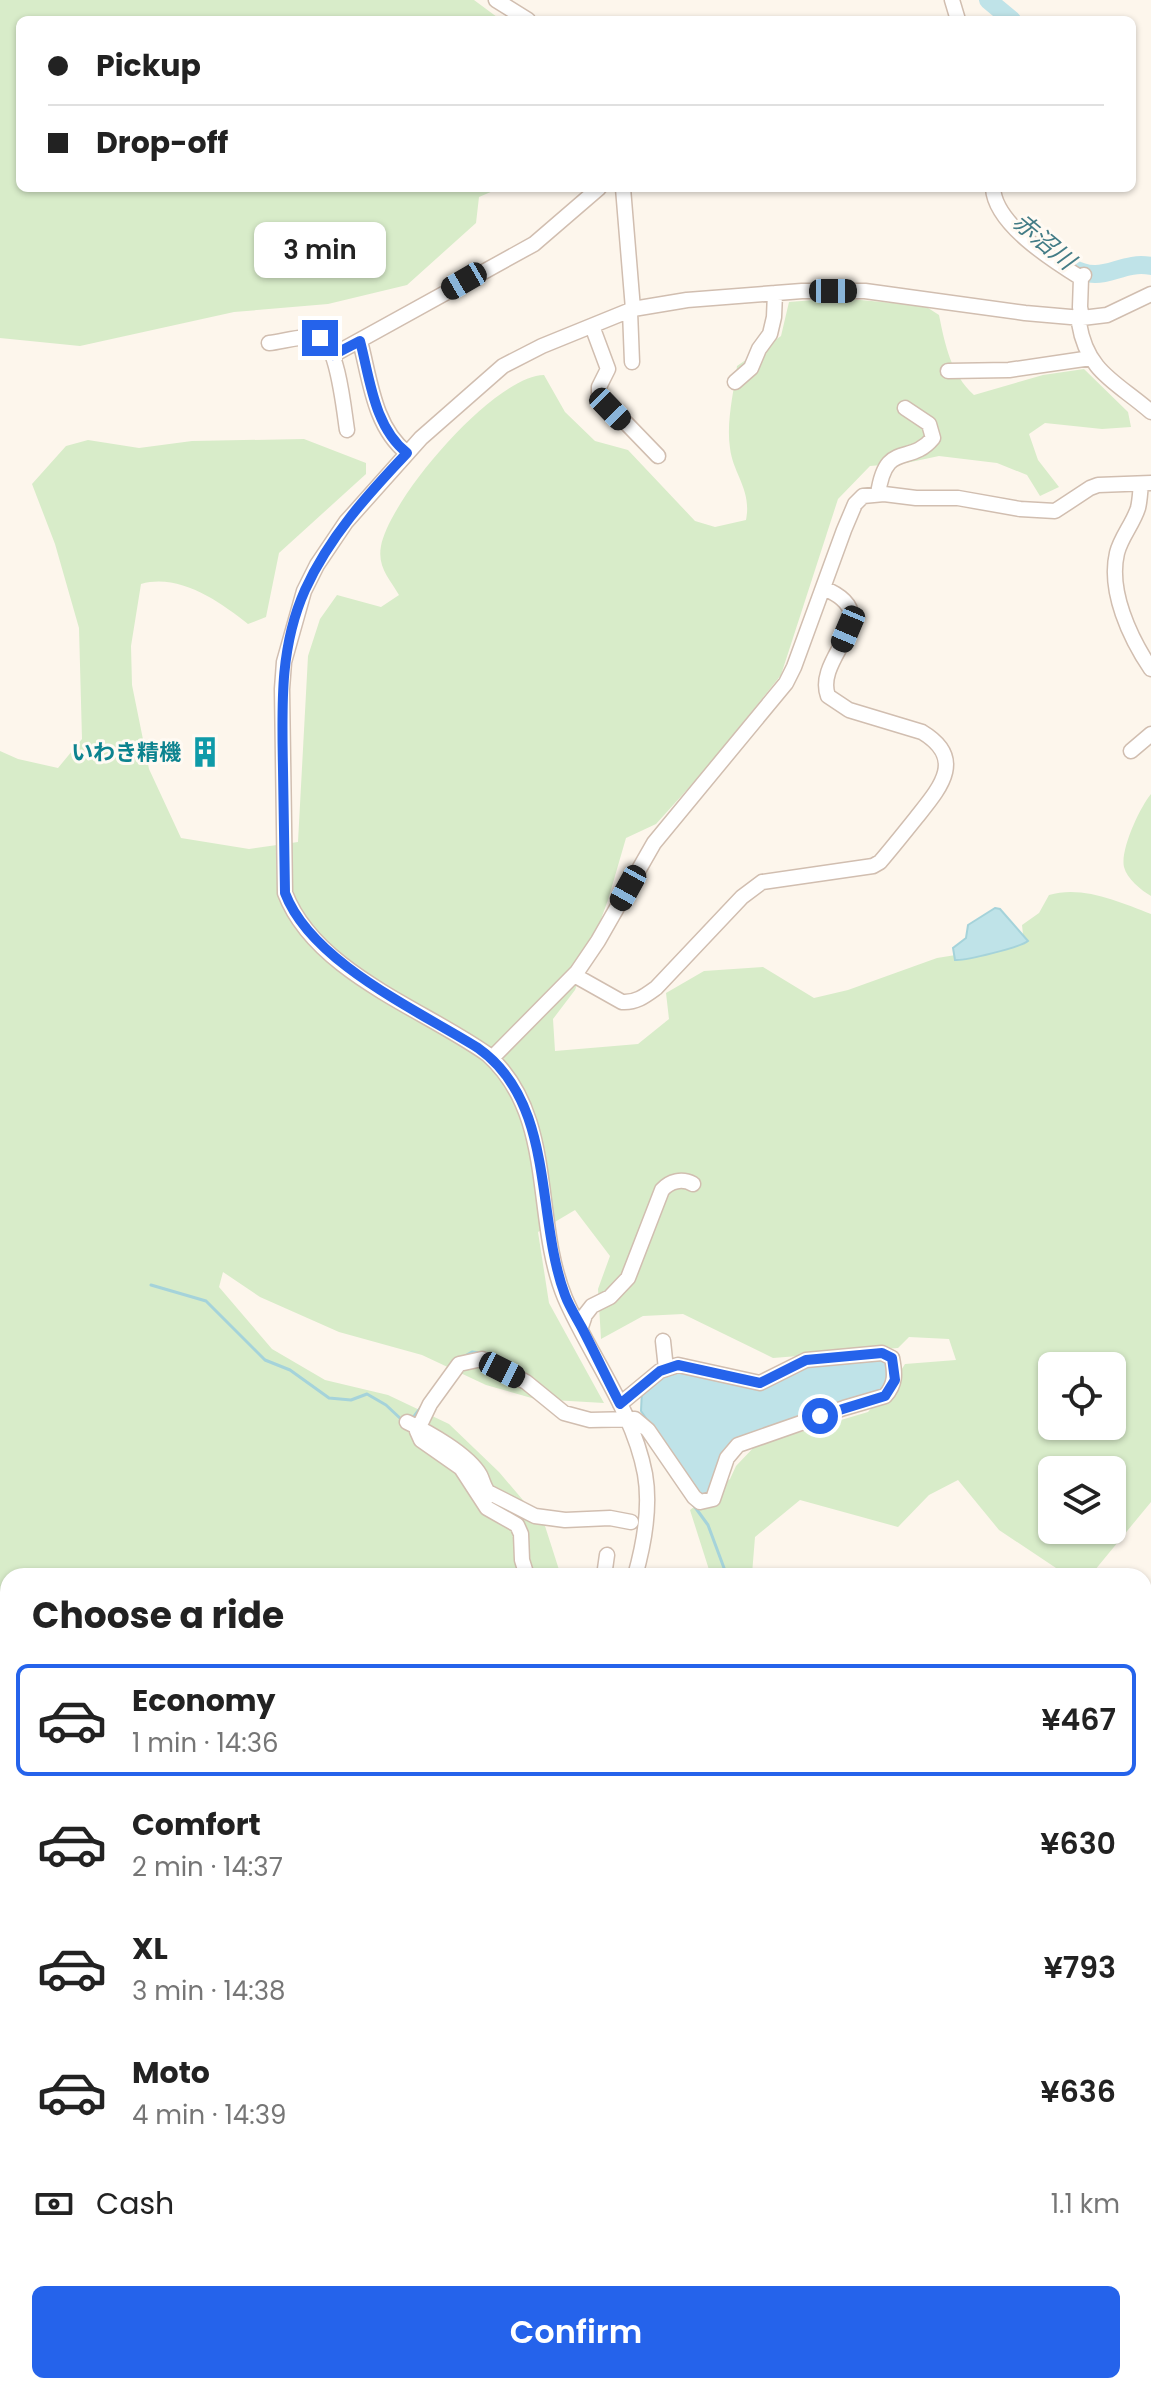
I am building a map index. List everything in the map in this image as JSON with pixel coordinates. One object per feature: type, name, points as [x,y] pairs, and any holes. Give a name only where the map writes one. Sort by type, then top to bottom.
[{"type":"street","points":[[496,0],[522,16]]},
{"type":"street","points":[[333,355],[534,244],[594,192]]},
{"type":"street","points":[[623,192],[632,310],[632,362]]},
{"type":"street","points":[[993,192],[994,199],[1014,228],[1082,277],[1082,318],[1079,323],[1091,358],[1106,377],[1151,412]]},
{"type":"street","points":[[637,1568],[646,1536],[645,1475],[623,1411],[565,1297],[546,1218],[537,1145],[514,1088],[492,1058],[349,969],[301,925],[285,893],[282,689],[284,662],[304,591],[334,540],[377,485],[407,453],[503,366],[632,310],[687,300],[775,293],[865,291],[1082,318],[1107,315],[1151,294]]},
{"type":"street","points":[[735,382],[751,368],[770,334],[775,293]]},
{"type":"street","points":[[592,326],[608,369],[599,387],[599,395],[658,456]]},
{"type":"street","points":[[269,343],[320,338],[333,355],[347,430]]},
{"type":"street","points":[[360,341],[380,414],[394,441],[407,453]]},
{"type":"street","points":[[948,371],[1009,370],[1091,358]]},
{"type":"street","points":[[878,494],[881,474],[890,461],[928,444],[933,438],[929,424],[905,408]]},
{"type":"street","points":[[492,1058],[574,975],[598,941],[654,843],[786,683],[855,504],[863,496],[958,498],[1020,509],[1055,511],[1090,488],[1146,483],[1117,551],[1116,571],[1123,613],[1151,669]]},
{"type":"street","points":[[574,975],[622,1002],[643,998],[754,887],[778,878],[873,866],[885,857],[938,790],[945,775],[946,762],[944,753],[931,738],[922,732],[849,710],[828,696],[827,678],[851,622],[851,611],[841,597],[823,588]]},
{"type":"street","points":[[1131,751],[1151,734]]},
{"type":"street","points":[[581,1327],[592,1306],[610,1297],[628,1278],[662,1190],[675,1182],[693,1184]]},
{"type":"street","points":[[663,1341],[666,1369]]},
{"type":"street","points":[[412,1424],[459,1364],[474,1359],[489,1362],[526,1382],[564,1413],[590,1420],[612,1421],[660,1371],[678,1365],[760,1383],[806,1360],[882,1353],[892,1358],[895,1380],[885,1396],[738,1445],[727,1458],[713,1499],[707,1502],[700,1502],[694,1497],[648,1430],[623,1411]]},
{"type":"street","points":[[412,1424],[463,1457],[480,1476],[488,1492],[529,1514],[565,1520],[610,1518],[631,1522]]},
{"type":"street","points":[[412,1424],[421,1440],[461,1468],[487,1508],[517,1525],[524,1568]]},
{"type":"street","points":[[605,1568],[607,1555]]},
{"type":"green space","points":[[0,0],[474,0],[496,16],[16,16],[16,192],[491,192],[479,197],[476,223],[407,285],[328,304],[234,312],[80,346],[0,338]]},
{"type":"green space","points":[[839,298],[925,306],[939,315],[954,368],[974,395],[1043,375],[1084,369],[1128,412],[1131,427],[1102,429],[1045,423],[1029,434],[1038,460],[1059,487],[1040,496],[1027,475],[997,463],[939,456],[870,466],[838,499],[781,675],[703,772],[656,824],[626,838],[608,900],[575,990],[553,1019],[555,1051],[638,1044],[669,1019],[666,993],[704,971],[763,967],[814,998],[848,990],[937,958],[1024,944],[1022,925],[1039,913],[1049,895],[1088,893],[1151,914],[1151,1502],[1126,1532],[1126,1456],[1038,1456],[1038,1544],[1116,1544],[1097,1568],[1056,1568],[999,1530],[958,1480],[929,1495],[898,1527],[800,1500],[755,1537],[752,1568],[708,1568],[690,1510],[730,1479],[736,1466],[756,1445],[868,1412],[905,1364],[956,1360],[949,1339],[909,1337],[898,1348],[773,1358],[683,1314],[643,1316],[601,1339],[598,1289],[610,1256],[575,1210],[538,1232],[549,1303],[604,1403],[535,1399],[486,1385],[422,1355],[339,1332],[260,1297],[223,1272],[219,1287],[272,1349],[325,1380],[388,1395],[449,1424],[499,1472],[545,1526],[558,1568],[0,1568],[0,751],[18,759],[58,768],[82,739],[79,628],[55,544],[32,484],[66,446],[88,440],[139,448],[192,441],[304,439],[366,463],[366,474],[279,553],[266,617],[248,624],[198,591],[170,582],[141,584],[131,646],[132,685],[149,769],[181,838],[249,849],[298,842],[308,656],[320,619],[337,595],[381,607],[399,595],[383,567],[381,546],[403,499],[447,443],[499,395],[523,381],[544,375],[565,412],[595,441],[628,450],[695,521],[715,527],[746,520],[746,500],[729,438],[737,366],[781,336],[789,302]]},
{"type":"green space","points":[[1151,794],[1151,896],[1128,876],[1124,860],[1132,829]]},
{"type":"water","points":[[995,908],[1000,909],[1028,941],[993,953],[955,960],[953,948],[966,938],[968,925]]},
{"type":"water","points":[[888,1360],[888,1388],[744,1438],[712,1491],[702,1498],[641,1411],[642,1390],[662,1374],[678,1369],[746,1386],[822,1361]]},
{"type":"waterway","name":"赤沼川","points":[[988,0],[1007,16]]},
{"type":"waterway","name":"赤沼川","points":[[1071,267],[1092,274],[1130,266],[1151,266]]},
{"type":"waterway","points":[[151,1285],[206,1301],[265,1360],[290,1370],[329,1398],[351,1400],[367,1394],[386,1405],[402,1420]]},
{"type":"waterway","points":[[465,1356],[472,1352],[481,1353]]},
{"type":"waterway","points":[[412,1419],[422,1406]]},
{"type":"waterway","points":[[692,1503],[708,1525],[724,1568]]},
{"type":"place","name":"いわき精機","points":[[205,752]]},
{"type":"route","points":[[320,338],[333,355],[360,341],[380,414],[394,441],[407,453],[346,522],[317,565],[304,591],[289,639],[284,662],[282,719],[285,893],[292,911],[325,950],[349,969],[487,1054],[509,1081],[524,1108],[537,1145],[546,1218],[565,1297],[620,1404],[660,1371],[678,1365],[760,1383],[806,1360],[882,1353],[892,1358],[895,1380],[885,1396],[820,1416]]}]
